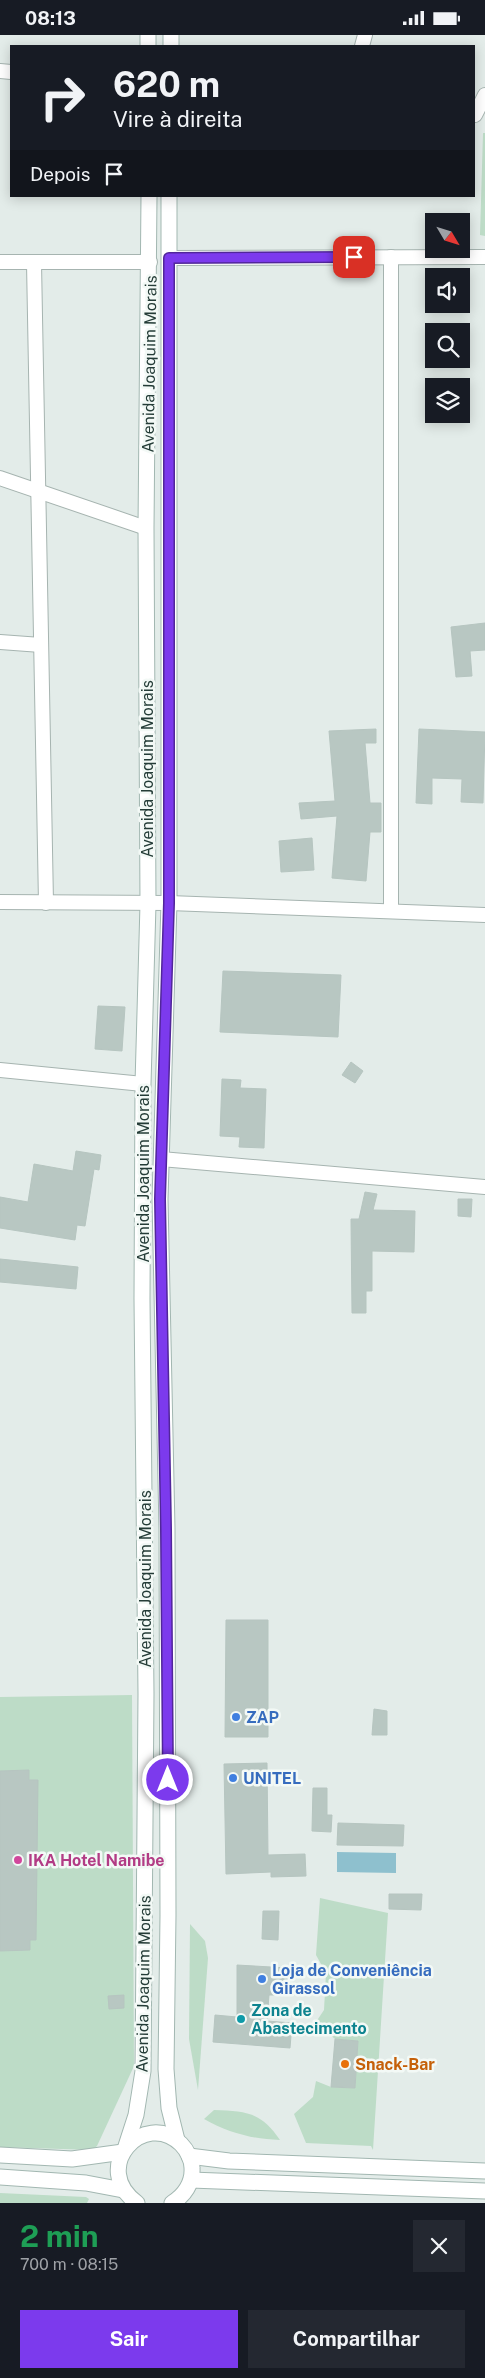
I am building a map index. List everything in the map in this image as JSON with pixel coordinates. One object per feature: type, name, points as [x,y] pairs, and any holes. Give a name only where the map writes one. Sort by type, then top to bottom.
[{"type":"street","points":[[478,115],[485,95]]},
{"type":"street","name":"Avenida Joaquim Morais","points":[[123,2190],[118,2175],[118,2166],[136,2115],[142,2071],[146,1704],[142,1299],[148,904],[146,529],[150,262],[149,197]]},
{"type":"street","name":"Avenida Joaquim Morais","points":[[170,197],[169,903],[161,1159],[167,1539],[168,1915],[166,2069],[169,2108],[177,2140]]},
{"type":"street","points":[[391,257],[391,911]]},
{"type":"street","points":[[169,258],[485,257]]},
{"type":"street","points":[[0,262],[150,262]]},
{"type":"street","points":[[34,263],[46,903]]},
{"type":"street","points":[[0,478],[146,529]]},
{"type":"street","points":[[0,642],[41,645]]},
{"type":"street","points":[[0,903],[169,903],[485,915]]},
{"type":"street","points":[[0,1070],[144,1084]]},
{"type":"street","points":[[161,1159],[485,1187]]},
{"type":"street","points":[[0,2155],[72,2159],[124,2151],[142,2136],[154,2133],[166,2135],[177,2140],[189,2156],[192,2168],[188,2191]]},
{"type":"street","points":[[189,2156],[228,2161],[485,2171]]},
{"type":"street","points":[[0,2177],[86,2183],[123,2190],[137,2203]]},
{"type":"street","points":[[172,2203],[188,2191],[485,2191]]},
{"type":"green space","points":[[483,133],[485,133],[485,236],[480,235]]},
{"type":"green space","points":[[132,1695],[134,2066],[97,2146],[92,2150],[0,2147],[0,1697]]},
{"type":"green space","points":[[320,1898],[388,1913],[373,2150],[371,2146],[306,2143],[294,2114],[313,2097],[316,2081],[331,2087],[355,2088],[358,2041],[335,2039],[316,2022],[324,2010],[326,1973],[316,1955]]},
{"type":"green space","points":[[190,1924],[205,1941],[208,1958],[198,2090],[189,2039]]},
{"type":"green space","points":[[214,2110],[235,2111],[259,2118],[280,2140],[241,2134],[222,2128],[204,2119]]},
{"type":"green space","points":[[0,2193],[86,2197],[89,2199],[87,2203],[0,2203]]},
{"type":"water","points":[[337,1852],[396,1853],[396,1873],[337,1872]]},
{"type":"building","points":[[485,623],[485,650],[470,651],[472,676],[456,677],[451,627]]},
{"type":"building","points":[[376,729],[376,743],[365,743],[370,803],[381,803],[381,832],[370,832],[366,881],[332,878],[337,816],[301,819],[299,803],[335,801],[329,731]]},
{"type":"building","points":[[419,729],[485,732],[483,803],[461,802],[462,779],[432,778],[432,804],[416,803]]},
{"type":"building","points":[[312,838],[314,870],[281,872],[279,841]]},
{"type":"building","points":[[223,971],[341,975],[338,1037],[220,1032]]},
{"type":"building","points":[[98,1006],[125,1007],[122,1051],[95,1049]]},
{"type":"building","points":[[351,1062],[363,1071],[355,1083],[342,1075]]},
{"type":"building","points":[[222,1079],[241,1080],[240,1088],[266,1089],[264,1148],[239,1147],[240,1137],[220,1136]]},
{"type":"building","points":[[76,1151],[101,1155],[99,1170],[94,1169],[85,1226],[77,1225],[75,1240],[0,1228],[0,1197],[28,1202],[34,1164],[73,1171]]},
{"type":"building","points":[[365,1192],[377,1194],[373,1210],[415,1211],[414,1252],[372,1251],[372,1291],[366,1291],[366,1313],[352,1313],[351,1219],[359,1219]]},
{"type":"building","points":[[458,1199],[472,1199],[471,1217],[458,1216]]},
{"type":"building","points":[[0,1259],[78,1267],[76,1289],[0,1282]]},
{"type":"building","points":[[226,1620],[268,1620],[268,1737],[225,1737]]},
{"type":"building","points":[[374,1709],[387,1711],[387,1735],[372,1735]]},
{"type":"building","points":[[267,1763],[268,1855],[305,1854],[306,1876],[271,1877],[271,1872],[226,1874],[224,1764]]},
{"type":"building","name":"IKA Hotel Namibe","points":[[29,1770],[29,1780],[38,1780],[36,1940],[30,1940],[30,1950],[0,1951],[0,1771]]},
{"type":"building","points":[[313,1788],[327,1788],[327,1815],[332,1815],[331,1832],[312,1831]]},
{"type":"building","points":[[338,1823],[404,1825],[403,1846],[337,1845]]},
{"type":"building","points":[[389,1894],[422,1894],[421,1910],[389,1909]]},
{"type":"building","points":[[263,1911],[279,1911],[278,1940],[262,1939]]},
{"type":"building","name":"Zona de Abastecimento","points":[[237,1965],[288,1968],[287,1995],[269,1995],[267,2021],[292,2023],[290,2048],[213,2042],[215,2015],[237,2017]]},
{"type":"building","points":[[124,1995],[124,2008],[109,2009],[108,1996]]},
{"type":"building","name":"Snack-Bar","points":[[335,2039],[358,2041],[355,2088],[331,2087]]},
{"type":"place","name":"ZAP","points":[[236,1717]]},
{"type":"place","name":"UNITEL","points":[[233,1778]]},
{"type":"place","name":"IKA Hotel Namibe","points":[[18,1860]]},
{"type":"place","name":"Loja de Conveniência Girassol","points":[[262,1979]]},
{"type":"place","name":"Zona de Abastecimento","points":[[241,2019]]},
{"type":"place","name":"Snack-Bar","points":[[345,2064]]},
{"type":"route","points":[[168,1780],[160,1199],[169,903],[169,258],[354,257]]}]
